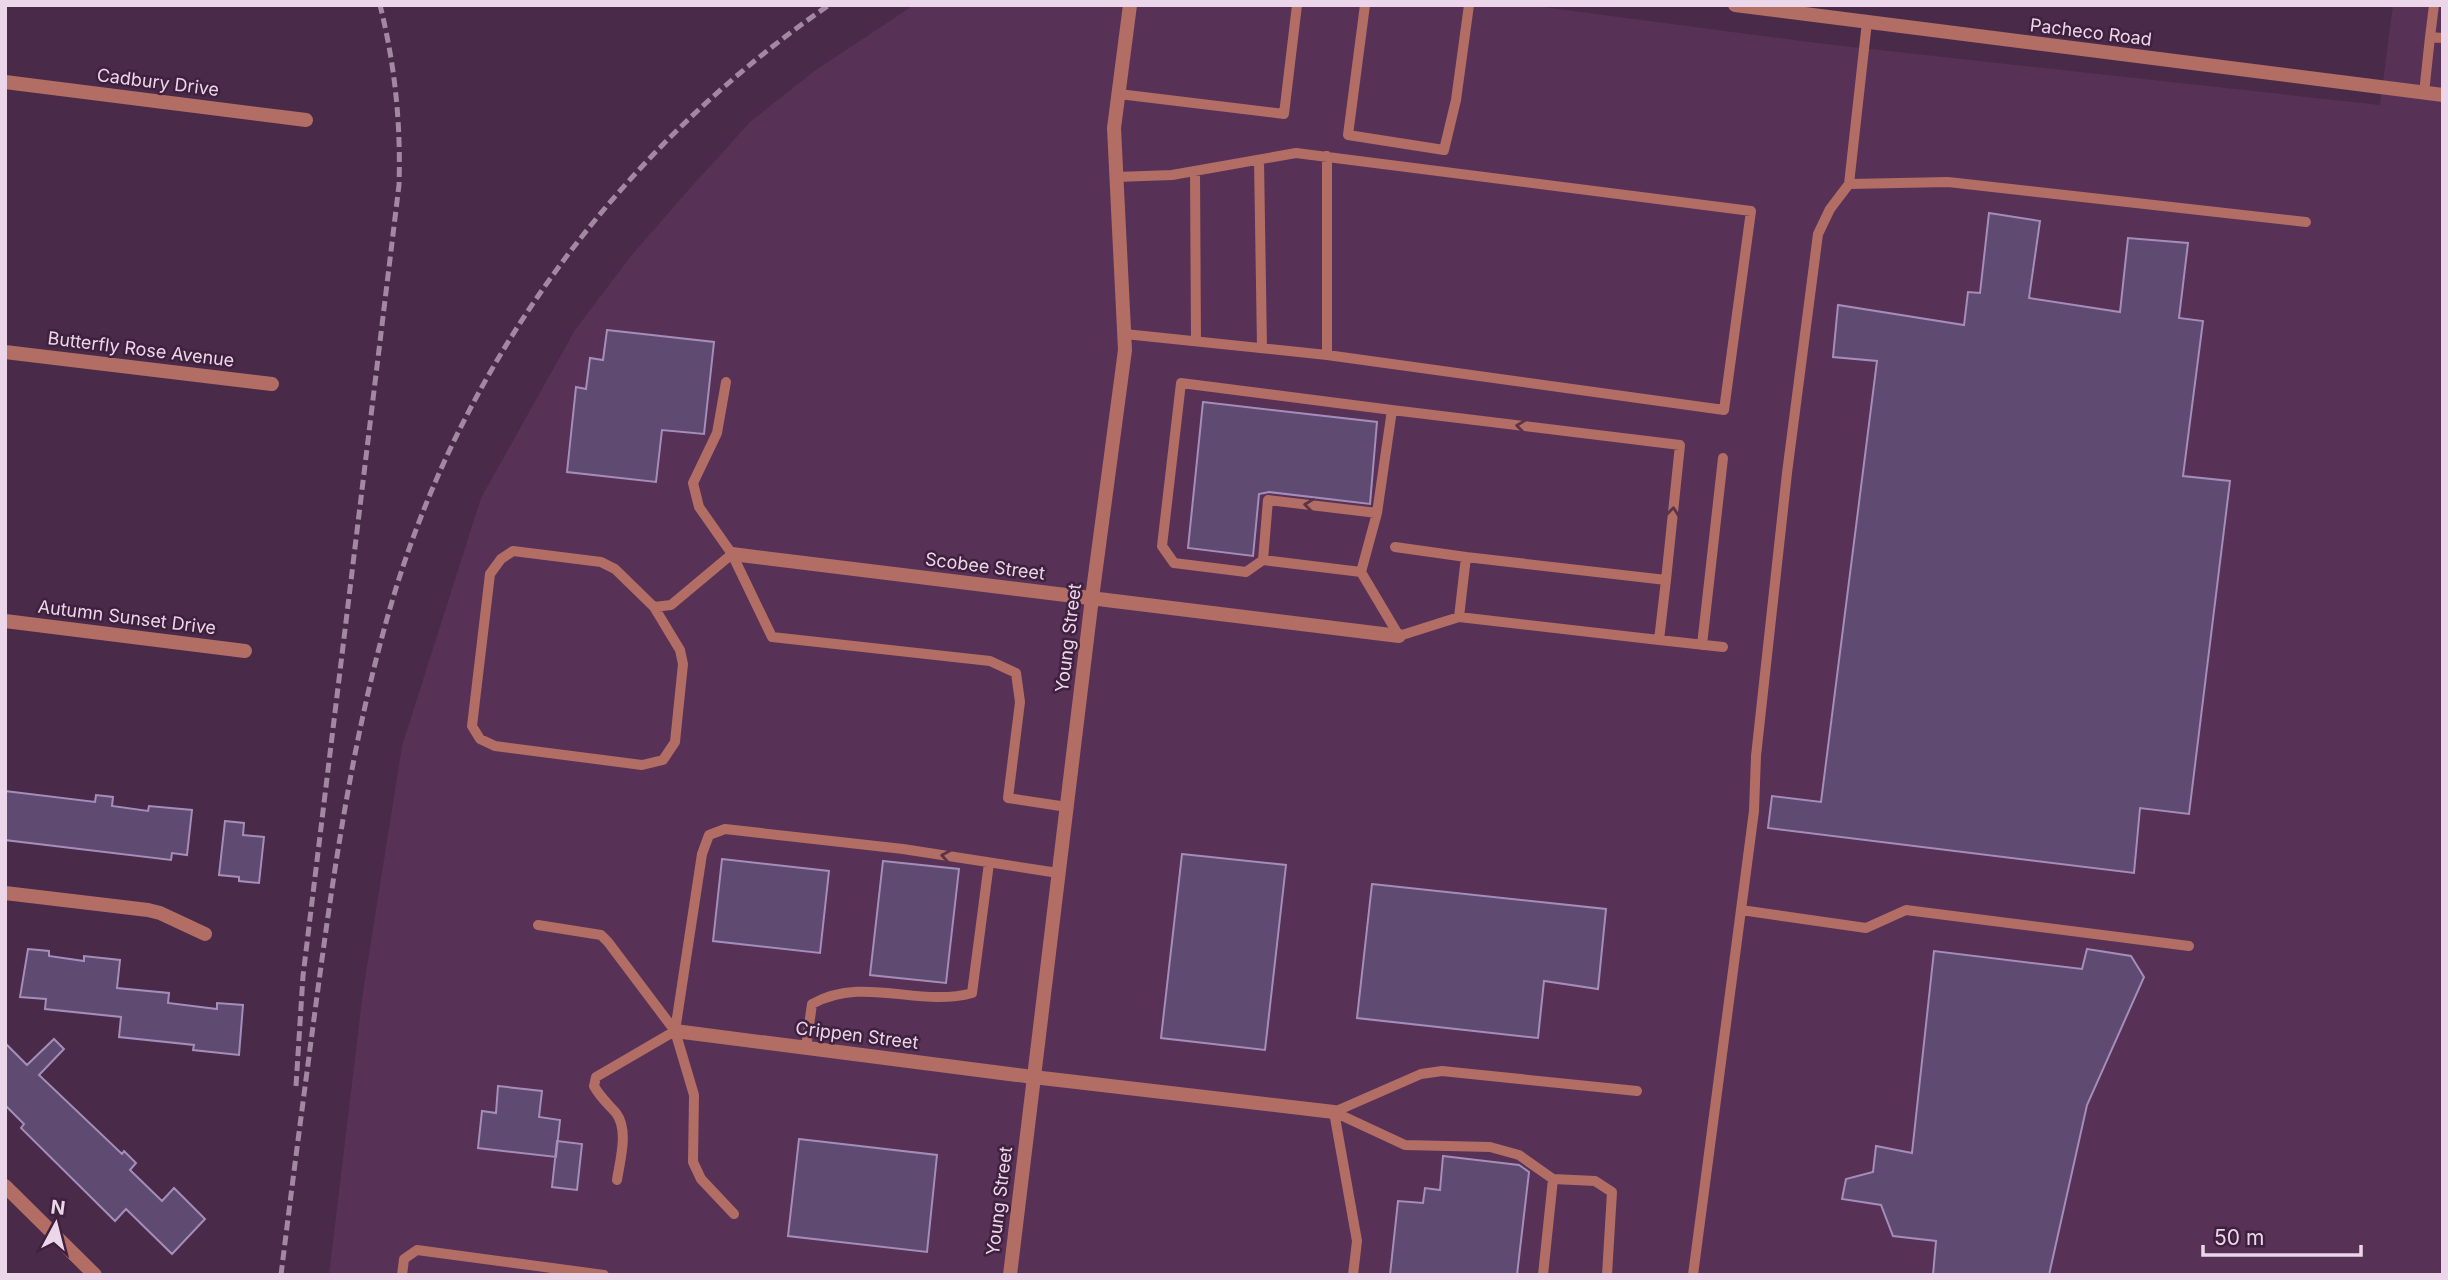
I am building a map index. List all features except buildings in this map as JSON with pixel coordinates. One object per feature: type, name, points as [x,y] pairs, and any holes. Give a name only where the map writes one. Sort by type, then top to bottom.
[{"type":"street","name":"Young Street","points":[[1010,1275],[1092,598],[1125,350],[1114,128],[1130,5]]},
{"type":"street","name":"Pacheco Road","points":[[1735,5],[2443,95]]},
{"type":"street","name":"Cadbury Drive","points":[[5,82],[306,120]]},
{"type":"street","name":"Butterfly Rose Avenue","points":[[5,352],[272,384]]},
{"type":"street","name":"Scobee Street","points":[[732,554],[1399,636]]},
{"type":"street","name":"Autumn Sunset Drive","points":[[5,621],[245,651]]},
{"type":"street","points":[[5,893],[148,910],[176,919],[205,934]]},
{"type":"street","name":"Crippen Street","points":[[675,1031],[1334,1112]]},
{"type":"street","points":[[5,1186],[95,1275]]},
{"type":"lane","points":[[1118,94],[1284,114],[1297,5]]},
{"type":"lane","points":[[1365,5],[1348,135],[1444,150],[1456,100],[1469,5]]},
{"type":"lane","points":[[2424,93],[2434,5]]},
{"type":"lane","points":[[1693,1275],[1754,811],[1756,756],[1785,487],[1818,234],[1830,209],[1849,184],[1867,22]]},
{"type":"lane","points":[[2430,37],[2443,38]]},
{"type":"lane","points":[[1116,177],[1172,175],[1296,153],[1751,211],[1724,410],[1327,355],[1125,334]]},
{"type":"lane","points":[[1326,156],[1327,355]]},
{"type":"lane","points":[[1259,160],[1262,348]]},
{"type":"lane","points":[[1195,171],[1196,341]]},
{"type":"lane","points":[[1849,184],[1948,182],[2306,222]]},
{"type":"lane","points":[[726,382],[717,433],[693,484],[699,507],[732,554],[772,637],[990,661],[1016,673],[1020,702],[1008,798],[1067,807]]},
{"type":"lane","points":[[1361,572],[1263,560],[1246,572],[1174,563],[1162,546],[1181,383],[1680,445],[1659,640]]},
{"type":"lane","points":[[1392,410],[1377,513],[1361,572],[1399,636],[1459,617],[1723,648]]},
{"type":"lane","points":[[1702,645],[1723,458]]},
{"type":"lane","points":[[1263,560],[1268,500],[1377,513]]},
{"type":"lane","points":[[1395,547],[1666,580]]},
{"type":"lane","points":[[513,551],[601,562],[615,569],[654,607],[680,650],[683,664],[675,741],[663,760],[642,765],[495,747],[480,739],[471,726],[490,574],[501,559],[513,551]]},
{"type":"lane","points":[[654,607],[671,605],[732,554]]},
{"type":"lane","points":[[1459,617],[1466,557]]},
{"type":"lane","points":[[675,1031],[702,854],[709,835],[725,829],[903,849],[1058,873]]},
{"type":"lane","points":[[806,1047],[812,1004],[829,994],[862,990],[953,998],[972,993],[989,863]]},
{"type":"lane","points":[[1741,910],[1866,928],[1906,910],[2189,946]]},
{"type":"lane","points":[[538,925],[601,935],[675,1031],[694,1095],[693,1162],[701,1179],[734,1214]]},
{"type":"lane","points":[[617,1180],[622,1138],[620,1124],[618,1115],[594,1086],[596,1077],[675,1031]]},
{"type":"lane","points":[[1334,1112],[1420,1074],[1442,1071],[1637,1091]]},
{"type":"lane","points":[[1334,1112],[1405,1145],[1490,1147],[1519,1155],[1553,1179],[1595,1181],[1612,1192],[1607,1275]]},
{"type":"lane","points":[[1334,1112],[1357,1241],[1353,1275]]},
{"type":"lane","points":[[1543,1275],[1553,1179]]},
{"type":"lane","points":[[402,1275],[404,1259],[417,1250],[604,1275]]},
{"type":"shaded area","points":[[914,5],[1528,5],[1817,43],[2380,105],[2393,5],[2443,5],[2443,1275],[329,1275],[363,992],[402,746],[481,498],[575,330],[631,256],[684,195],[750,122],[813,72]]},
{"type":"railway","points":[[296,1086],[303,976],[399,185],[396,95],[380,5]]},
{"type":"railway","points":[[281,1275],[326,931],[359,732],[397,585],[428,498],[467,414],[513,335],[565,259],[623,188],[686,121],[755,60],[829,5]]}]
